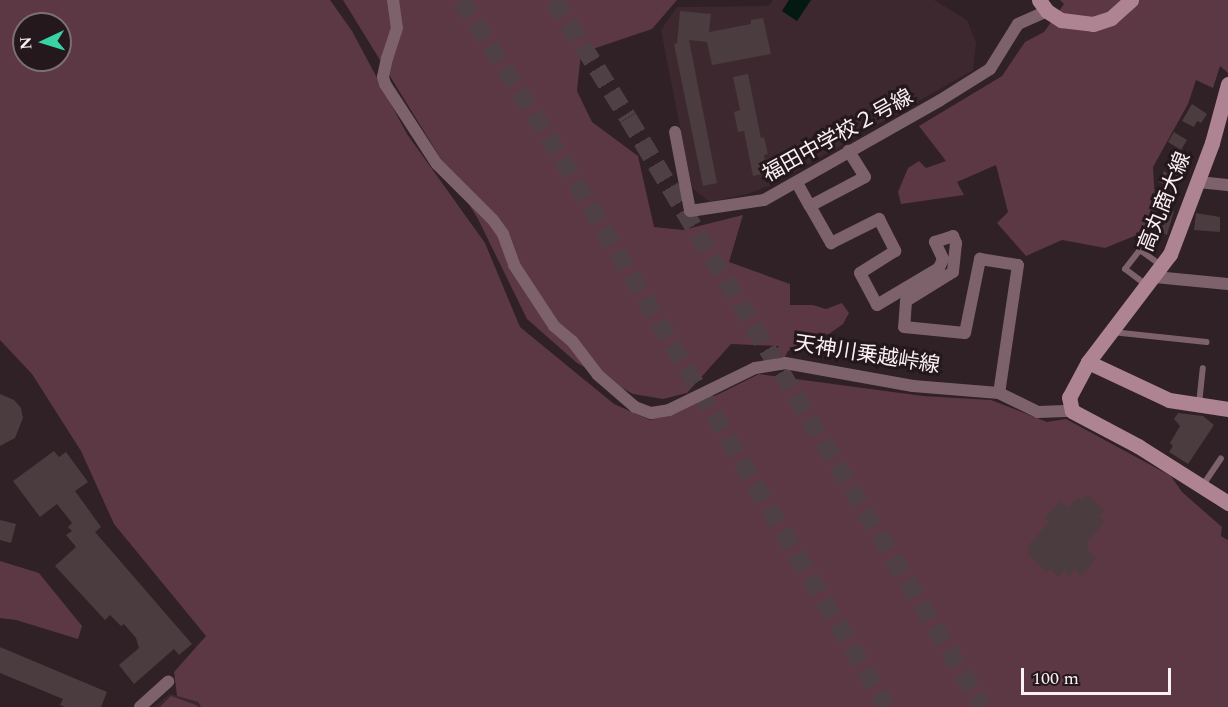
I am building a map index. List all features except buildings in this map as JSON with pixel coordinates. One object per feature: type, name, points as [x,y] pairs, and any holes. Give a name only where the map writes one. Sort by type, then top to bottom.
[{"type":"street","name":"天神川乗越峠線","points":[[393,0],[397,28],[387,58],[383,77],[385,84],[437,164],[498,227],[514,265],[555,326],[572,341],[598,375],[635,407],[651,413],[669,410],[755,368],[785,363],[913,386],[999,393],[1030,410],[1051,414],[1072,411]]},
{"type":"street","points":[[1043,5],[1061,20],[1093,24],[1112,18],[1131,0]]},
{"type":"street","name":"福田中学校２号線","points":[[675,132],[690,210],[764,200],[939,101],[990,69],[1003,53],[1010,35],[1018,24],[1043,5]]},
{"type":"street","name":"高丸商大線","points":[[1088,362],[1155,277],[1170,254],[1225,114],[1228,84]]},
{"type":"street","points":[[810,206],[865,177],[849,152]]},
{"type":"street","points":[[1198,182],[1228,185]]},
{"type":"street","points":[[797,183],[831,243],[879,219],[895,251],[860,273],[877,305],[939,268],[943,259],[935,242],[953,236],[956,243],[953,272],[906,301],[904,327],[965,333],[980,259],[1018,265],[999,393]]},
{"type":"street","points":[[1155,277],[1228,284]]},
{"type":"street","points":[[1228,409],[1199,407],[1169,400],[1088,362],[1070,391],[1072,411],[1138,446],[1228,503]]},
{"type":"street","points":[[140,707],[168,682]]},
{"type":"lane","points":[[1140,250],[1155,277],[1125,269],[1140,250]]},
{"type":"lane","points":[[1112,332],[1206,342]]},
{"type":"lane","points":[[1199,407],[1203,368]]},
{"type":"lane","points":[[1202,486],[1221,458]]},
{"type":"shaded area","points":[[0,0],[330,0],[352,31],[407,134],[485,243],[520,327],[614,404],[650,420],[719,394],[759,374],[923,396],[991,400],[1047,422],[1066,419],[1171,476],[1182,492],[1222,527],[1221,536],[1228,540],[1228,707],[201,707],[198,702],[177,696],[174,672],[206,636],[114,524],[81,451],[32,374],[0,340]]},
{"type":"shaded area","points":[[343,0],[677,0],[652,29],[581,53],[577,91],[592,122],[638,156],[654,227],[683,230],[743,215],[729,262],[790,284],[790,305],[813,305],[826,309],[842,303],[849,313],[843,324],[829,334],[804,341],[788,351],[783,361],[767,361],[779,346],[731,344],[687,393],[663,399],[633,394],[577,363],[527,319],[478,219]]},
{"type":"shaded area","points":[[773,0],[934,0],[967,20],[976,43],[973,70],[772,185],[747,194],[710,202],[692,188],[661,30],[677,7],[768,6]]},
{"type":"shaded area","points":[[789,0],[811,0],[797,21],[782,11]]},
{"type":"shaded area","points":[[1060,0],[1228,0],[1228,73],[1220,66],[1213,88],[1196,80],[1188,104],[1153,167],[1156,216],[1144,239],[1137,235],[1105,248],[1062,240],[1026,256],[997,223],[1008,212],[996,165],[957,182],[964,195],[901,204],[898,192],[908,168],[919,161],[926,168],[946,161],[919,126],[1002,76],[1025,42],[1044,32],[1064,4]]},
{"type":"shaded area","points":[[0,561],[39,573],[82,626],[78,639],[16,620],[0,618]]},
{"type":"shaded area","points":[[170,694],[198,702],[201,707],[154,707]]},
{"type":"shaded area","points":[[171,696],[196,705],[198,707],[160,707]]},
{"type":"tunnel","points":[[461,0],[562,159],[887,707]]},
{"type":"tunnel","points":[[554,0],[628,118],[983,707]]}]
